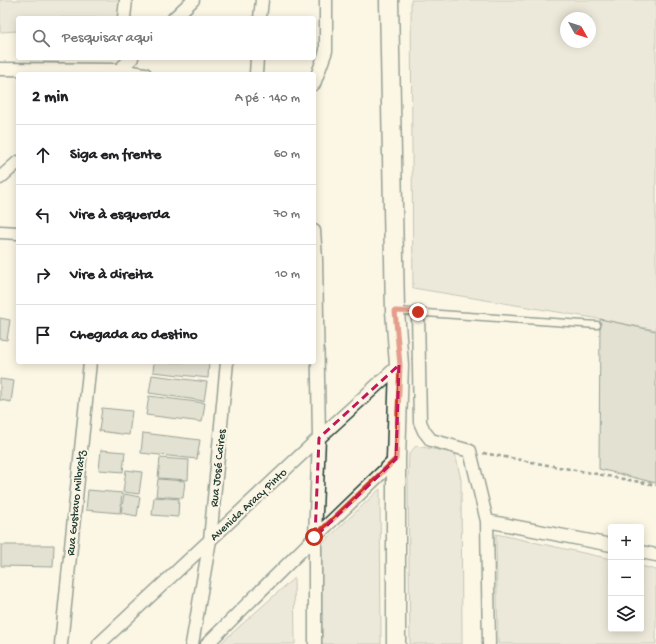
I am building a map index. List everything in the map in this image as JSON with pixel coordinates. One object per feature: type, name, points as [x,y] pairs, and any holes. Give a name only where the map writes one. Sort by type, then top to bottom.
[{"type":"main road","points":[[389,0],[395,311],[400,365],[396,459],[396,644]]},
{"type":"street","points":[[124,16],[126,0]]},
{"type":"street","points":[[176,16],[194,0]]},
{"type":"street","points":[[260,16],[262,0]]},
{"type":"street","points":[[316,78],[326,51],[326,0]]},
{"type":"street","points":[[118,69],[129,60]]},
{"type":"street","points":[[256,72],[257,60]]},
{"type":"street","points":[[0,69],[118,69],[134,72]]},
{"type":"street","points":[[0,178],[16,164]]},
{"type":"street","points":[[0,232],[16,233]]},
{"type":"street","points":[[314,644],[314,537],[319,438],[316,259]]},
{"type":"street","points":[[418,312],[420,422],[424,431],[431,440],[470,451],[487,520],[489,644]]},
{"type":"street","name":"Rua Gustavo Milbratz","points":[[61,644],[90,364]]},
{"type":"street","name":"Rua José Caires","points":[[192,644],[210,540],[227,364]]},
{"type":"street","name":"Avenida Aracy Pinto","points":[[99,644],[319,438],[400,365]]},
{"type":"street","points":[[207,644],[314,537],[396,459]]},
{"type":"street","points":[[487,520],[608,545]]},
{"type":"street","points":[[644,553],[656,555]]},
{"type":"lane","points":[[395,311],[597,325]]},
{"type":"path","points":[[470,451],[656,485]]},
{"type":"highlighted area","points":[[399,365],[396,459],[315,537],[319,438]]},
{"type":"shaded area","points":[[0,0],[134,0],[125,16],[16,16],[16,31],[0,32]]},
{"type":"shaded area","points":[[411,0],[656,0],[656,330],[600,319],[413,288]]},
{"type":"shaded area","points":[[416,446],[455,453],[461,480],[462,644],[410,644],[408,478],[409,454]]},
{"type":"shaded area","points":[[380,489],[381,644],[322,644],[322,544]]},
{"type":"shaded area","points":[[496,534],[608,558],[608,632],[644,632],[644,567],[656,570],[656,644],[498,644]]},
{"type":"shaded area","points":[[294,578],[295,644],[220,644]]},
{"type":"building","points":[[0,318],[10,320],[7,340],[0,339]]},
{"type":"building","points":[[600,319],[656,331],[656,483],[599,469]]},
{"type":"building","points":[[154,364],[209,364],[208,378],[153,372]]},
{"type":"building","points":[[152,375],[207,382],[204,401],[149,393]]},
{"type":"building","points":[[0,379],[14,381],[11,402],[0,400]]},
{"type":"building","points":[[149,396],[205,403],[202,422],[146,415]]},
{"type":"building","points":[[102,408],[132,411],[129,435],[99,431]]},
{"type":"building","points":[[143,433],[200,440],[197,459],[141,453]]},
{"type":"building","points":[[101,450],[125,452],[123,472],[99,470]]},
{"type":"building","points":[[160,458],[189,460],[188,480],[158,478]]},
{"type":"building","points":[[126,470],[142,472],[139,494],[123,492]]},
{"type":"building","points":[[158,479],[185,481],[183,498],[156,496]]},
{"type":"building","points":[[88,490],[122,493],[120,513],[86,510]]},
{"type":"building","points":[[124,494],[140,497],[137,516],[121,513]]},
{"type":"building","points":[[154,497],[179,499],[178,517],[152,515]]},
{"type":"building","points":[[1,545],[54,545],[53,567],[1,566]]},
{"type":"route","points":[[314,537],[396,459],[400,365],[395,311],[418,312]]}]
